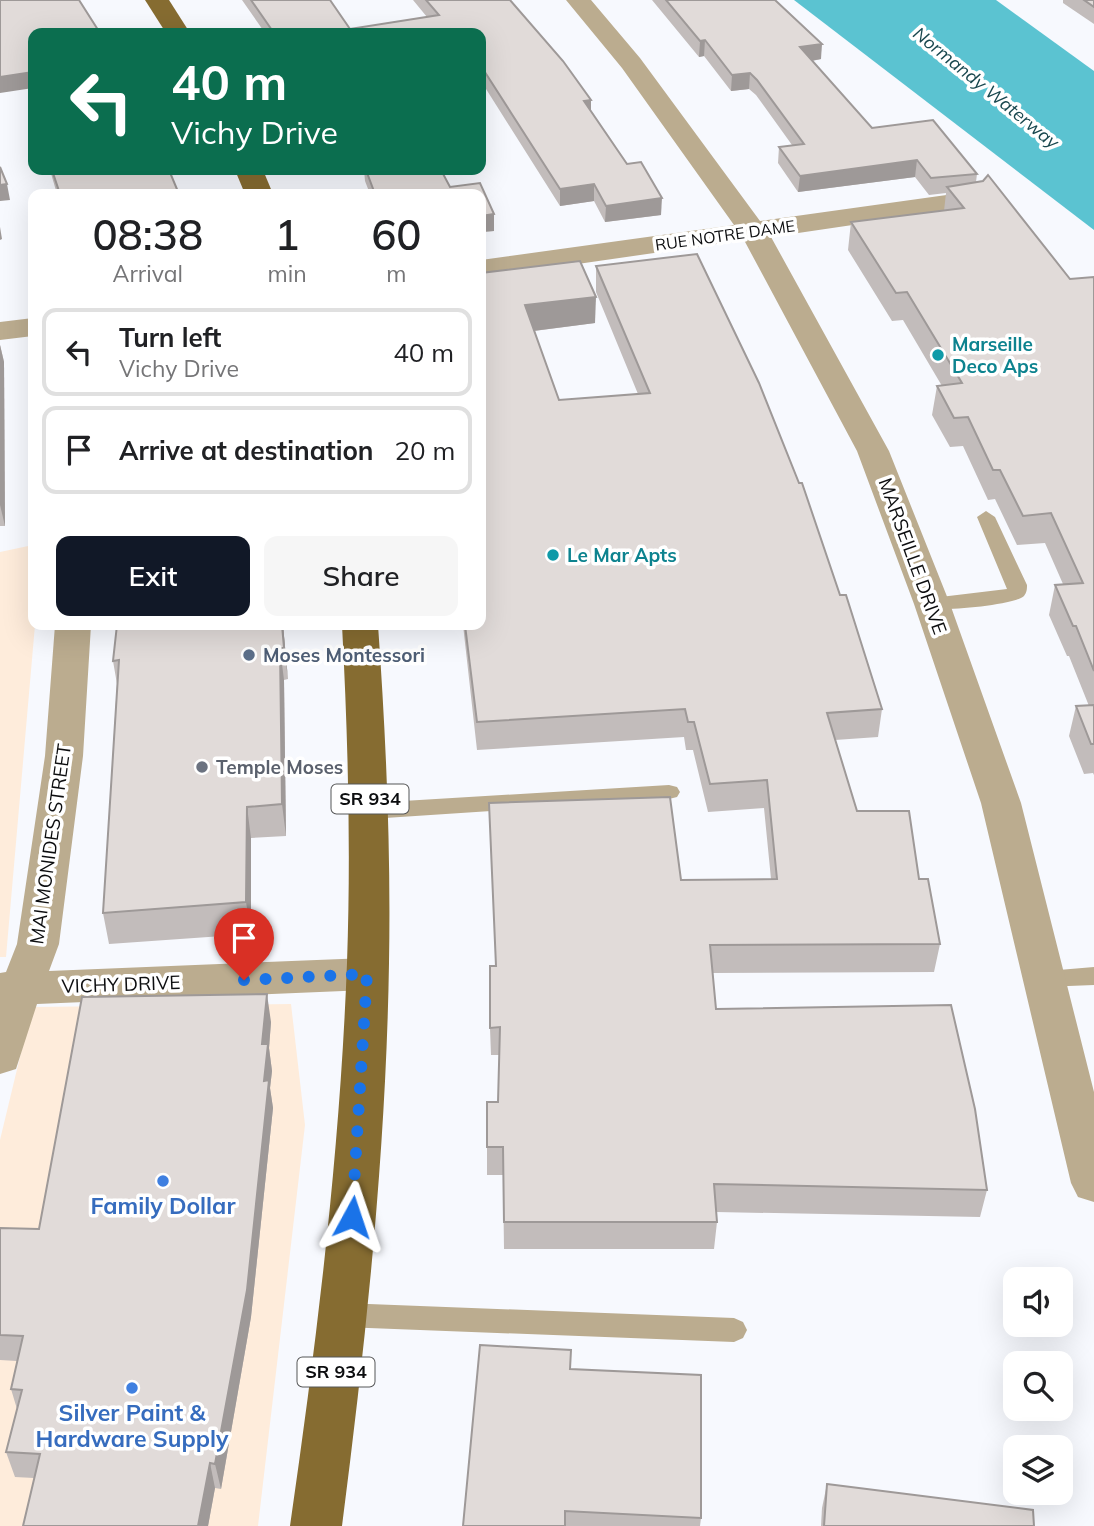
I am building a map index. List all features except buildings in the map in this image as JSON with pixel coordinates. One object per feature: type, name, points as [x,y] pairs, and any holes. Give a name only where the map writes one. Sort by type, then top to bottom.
[{"type":"main road","points":[[157,0],[175,28]]},
{"type":"main road","name":"SR 934","points":[[316,1526],[344,1315],[360,1126],[367,974],[370,811],[360,630]]},
{"type":"street","name":"MARSEILLE DRIVE","points":[[578,0],[631,63],[754,232],[873,451],[932,604],[1001,803],[1094,1183]]},
{"type":"street","name":"RUE NOTRE DAME","points":[[486,268],[968,200]]},
{"type":"street","points":[[0,331],[28,328]]},
{"type":"street","name":"MAI MONIDES STREET","points":[[0,1057],[11,988],[37,944],[64,756],[74,630]]},
{"type":"street","name":"VICHY DRIVE","points":[[11,988],[367,974]]},
{"type":"lane","points":[[932,604],[1008,596],[1017,592],[1017,585],[986,517]]},
{"type":"lane","points":[[370,811],[669,792]]},
{"type":"lane","points":[[1043,978],[1094,976]]},
{"type":"lane","points":[[344,1315],[734,1330]]},
{"type":"shaded area","points":[[28,546],[28,630],[35,630],[6,957],[0,957],[0,552]]},
{"type":"shaded area","points":[[291,1004],[305,1125],[258,1526],[0,1526],[0,1140],[32,1007]]},
{"type":"water","name":"Normandy Waterway","points":[[794,0],[996,0],[1094,71],[1094,230]]},
{"type":"place","name":"Marseille Deco Aps","points":[[938,355]]},
{"type":"place","name":"Le Mar Apts","points":[[553,555]]},
{"type":"place","name":"Moses Montessori","points":[[249,655]]},
{"type":"place","name":"Temple Moses","points":[[202,767]]},
{"type":"place","name":"Family Dollar","points":[[163,1181]]},
{"type":"place","name":"Silver Paint & Hardware Supply","points":[[132,1388]]},
{"type":"route","points":[[244,980],[367,974],[360,1126],[352,1217]]}]
